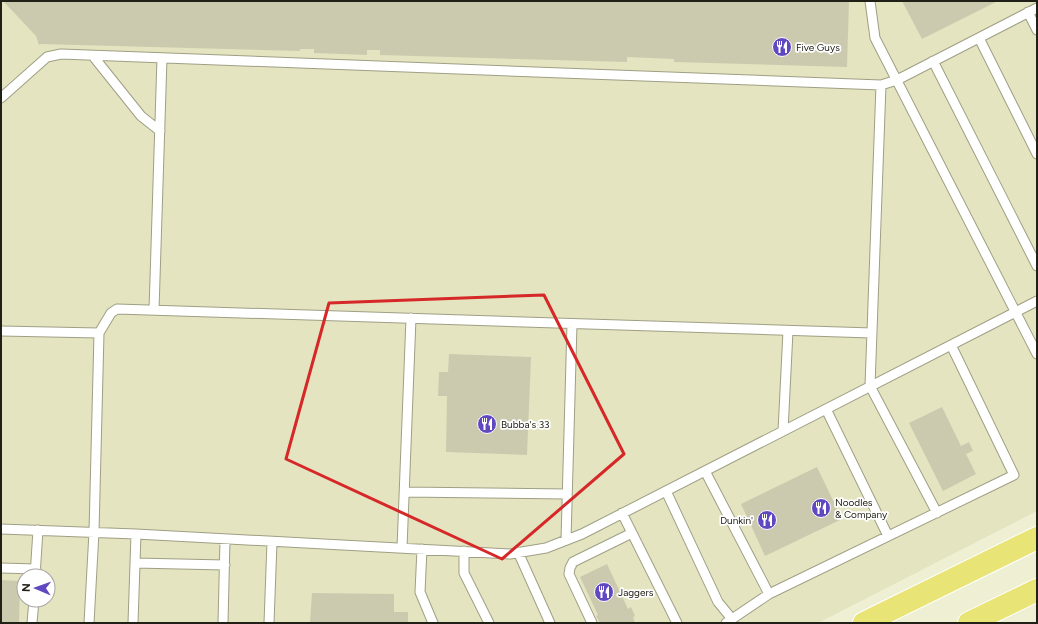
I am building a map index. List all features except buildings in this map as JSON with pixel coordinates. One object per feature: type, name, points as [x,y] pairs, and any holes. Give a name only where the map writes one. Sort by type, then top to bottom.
[{"type":"main road","points":[[864,623],[1037,538]]},
{"type":"main road","points":[[970,623],[1037,590]]},
{"type":"lane","points":[[870,1],[875,38],[1037,354]]},
{"type":"lane","points":[[1,98],[47,57],[61,54],[881,85],[897,80],[1037,8]]},
{"type":"lane","points":[[1028,12],[1037,30]]},
{"type":"lane","points":[[979,38],[1037,154]]},
{"type":"lane","points":[[93,56],[141,116],[160,131]]},
{"type":"lane","points":[[154,310],[162,58]]},
{"type":"lane","points":[[933,61],[1037,266]]},
{"type":"lane","points":[[881,85],[870,386],[937,513]]},
{"type":"lane","points":[[1,529],[136,534],[510,554],[546,548],[582,534],[1037,301]]},
{"type":"lane","points":[[89,623],[94,532],[99,333],[111,313],[117,309],[872,333]]},
{"type":"lane","points":[[402,548],[411,318]]},
{"type":"lane","points":[[566,540],[572,324]]},
{"type":"lane","points":[[1,331],[99,333]]},
{"type":"lane","points":[[783,431],[788,331]]},
{"type":"lane","points":[[666,491],[718,602],[729,621],[769,594],[1014,475],[951,345]]},
{"type":"lane","points":[[826,409],[888,536]]},
{"type":"lane","points":[[705,471],[769,594]]},
{"type":"lane","points":[[405,492],[567,494]]},
{"type":"lane","points":[[622,513],[677,623]]},
{"type":"lane","points":[[35,568],[38,530]]},
{"type":"lane","points":[[592,623],[570,574],[570,568],[574,562],[632,533]]},
{"type":"lane","points":[[134,623],[136,534]]},
{"type":"lane","points":[[223,623],[226,539]]},
{"type":"lane","points":[[269,623],[272,542]]},
{"type":"lane","points":[[422,549],[420,592],[433,623]]},
{"type":"lane","points":[[464,551],[464,573],[489,623]]},
{"type":"lane","points":[[518,552],[550,623]]},
{"type":"lane","points":[[135,563],[225,565]]},
{"type":"lane","points":[[1,568],[16,570]]},
{"type":"lane","points":[[32,623],[33,608]]},
{"type":"highlighted area","points":[[544,295],[624,454],[502,559],[286,459],[329,303]]},
{"type":"shaded area","points":[[1,1],[1037,1],[1037,511],[818,623],[1,623]]},
{"type":"place","name":"Five Guys","points":[[782,47]]},
{"type":"place","name":"Bubba's 33","points":[[487,424]]},
{"type":"place","name":"Noodles & Company","points":[[821,508]]},
{"type":"place","name":"Dunkin'","points":[[767,520]]},
{"type":"place","name":"Jaggers","points":[[604,592]]}]
